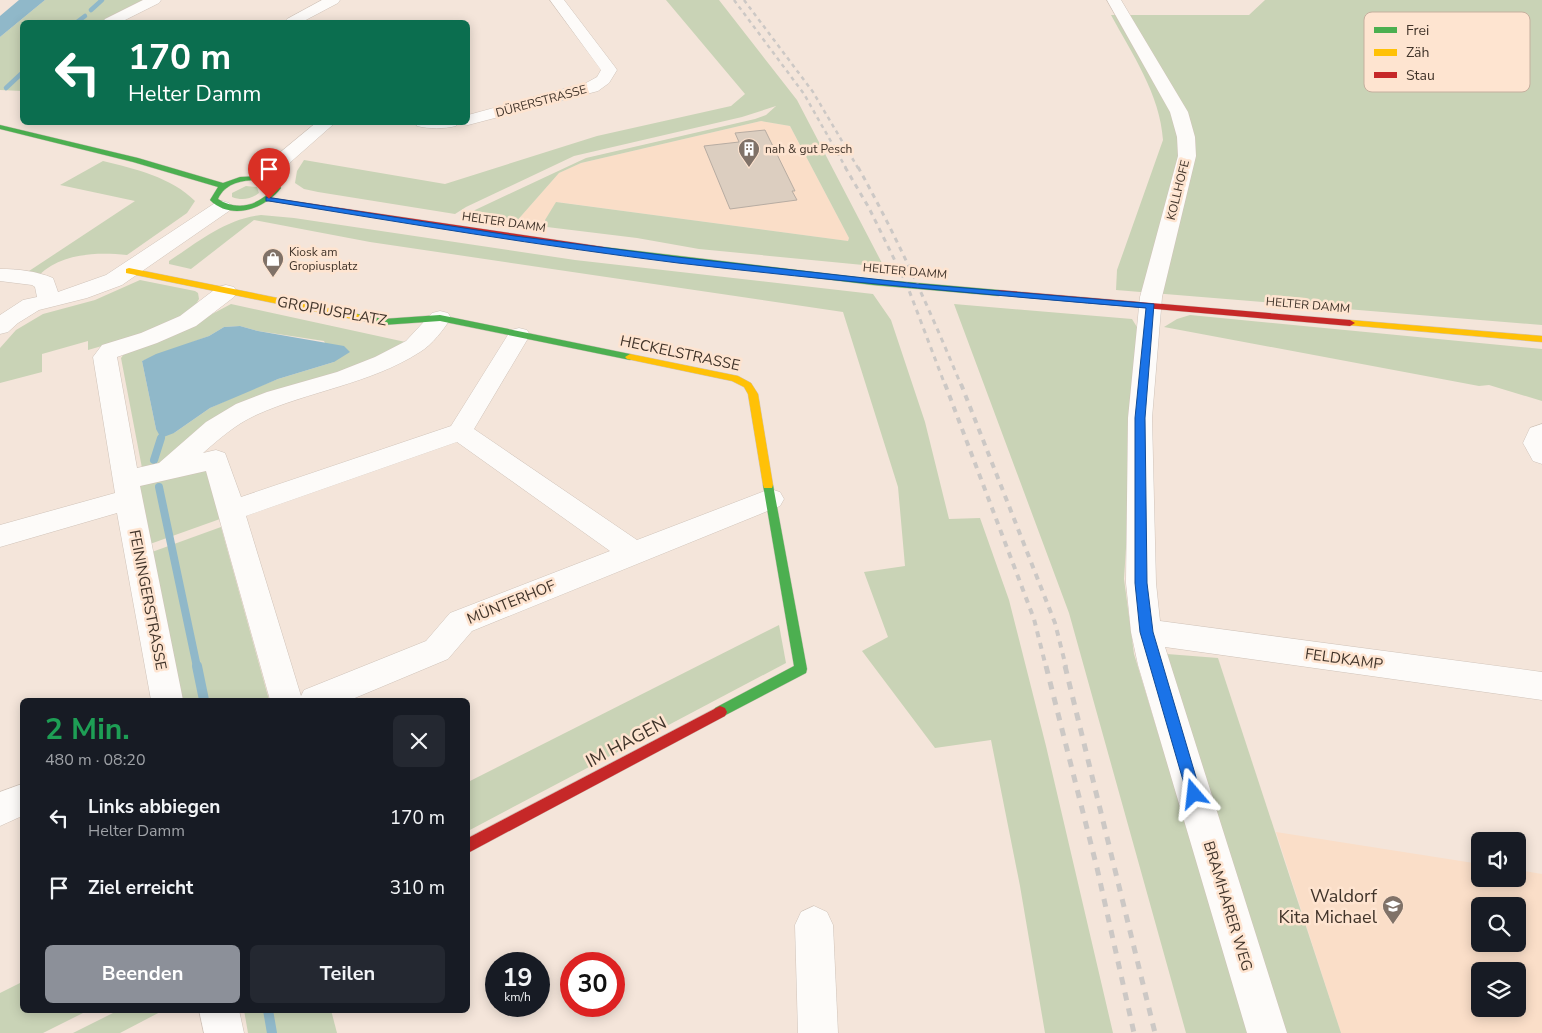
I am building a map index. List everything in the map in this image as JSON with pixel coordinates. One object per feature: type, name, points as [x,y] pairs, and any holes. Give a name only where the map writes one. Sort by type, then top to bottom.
[{"type":"street","points":[[114,20],[154,0]]},
{"type":"street","points":[[296,20],[333,0]]},
{"type":"street","name":"DÜRERSTRASSE","points":[[470,119],[592,87],[604,80],[609,70],[557,0]]},
{"type":"street","name":"KOLLHOFE","points":[[1114,0],[1179,112],[1186,137],[1187,156],[1151,297],[1151,306]]},
{"type":"street","points":[[261,178],[324,125]]},
{"type":"street","points":[[0,127],[118,156],[224,186]]},
{"type":"street","points":[[261,178],[276,185],[276,191],[269,199],[247,208],[222,207],[215,203],[214,197],[224,186],[239,180],[261,178]]},
{"type":"street","name":"HELTER DAMM","points":[[269,199],[506,237],[677,260],[918,286],[1542,339]]},
{"type":"street","points":[[0,327],[10,318],[31,305],[98,287],[129,271],[222,207]]},
{"type":"street","name":"GROPIUSPLATZ","points":[[129,271],[383,322],[440,318]]},
{"type":"street","points":[[0,275],[21,275],[39,280],[45,283],[49,299]]},
{"type":"street","points":[[129,490],[105,357],[110,350],[149,338],[188,321],[226,292]]},
{"type":"street","name":"BRAMHARER WEG","points":[[1151,306],[1140,418],[1141,583],[1146,632],[1154,665],[1267,1033]]},
{"type":"street","points":[[0,536],[129,490],[168,469],[214,428],[245,410],[276,398],[345,378],[383,362],[414,346],[440,318]]},
{"type":"street","name":"HECKELSTRASSE","points":[[440,318],[735,378],[748,384],[752,394],[802,669]]},
{"type":"street","points":[[232,511],[460,432],[519,335]]},
{"type":"street","points":[[460,432],[634,553]]},
{"type":"street","points":[[1542,433],[1539,434],[1536,443],[1542,455]]},
{"type":"street","points":[[168,469],[216,459],[285,698]]},
{"type":"street","name":"FEININGERSTRASSE","points":[[129,490],[138,553],[167,698]]},
{"type":"street","name":"MÜNTERHOF","points":[[320,698],[437,650],[461,622],[770,500]]},
{"type":"street","name":"FELDKAMP","points":[[1146,632],[1542,686]]},
{"type":"street","name":"IM HAGEN","points":[[470,845],[802,669]]},
{"type":"street","points":[[0,809],[20,801]]},
{"type":"street","points":[[814,925],[818,1033]]},
{"type":"street","points":[[220,1013],[224,1033]]},
{"type":"shaded area","points":[[761,121],[790,126],[849,238],[848,241],[557,202],[545,220],[547,227],[515,223],[559,173],[581,163]]},
{"type":"shaded area","name":"Waldorf Kita Michael","points":[[1276,832],[1471,863],[1471,887],[1526,887],[1526,871],[1542,874],[1542,1033],[1341,1033]]},
{"type":"green space","points":[[45,0],[144,0],[107,20],[21,20]]},
{"type":"green space","points":[[666,0],[719,0],[797,100],[884,267],[699,249],[637,238],[547,227],[545,220],[556,202],[848,241],[849,238],[790,126],[761,121],[581,163],[559,173],[515,223],[470,216],[475,210],[586,158],[755,119],[766,115],[776,106],[742,117],[574,156],[455,214],[318,192],[304,189],[295,183],[297,171],[304,160],[445,184],[597,136],[731,106],[745,94]]},
{"type":"green space","points":[[1265,0],[1542,0],[1542,325],[1116,290],[1117,270],[1163,140],[1161,123],[1151,91],[1111,15],[1249,15]]},
{"type":"green space","points":[[20,21],[20,91],[0,90],[0,37]]},
{"type":"green space","points":[[103,161],[164,180],[195,201],[187,213],[127,255],[92,254],[80,256],[58,262],[39,275],[26,273],[135,201],[60,185]]},
{"type":"green space","points":[[246,186],[257,187],[259,193],[246,199],[232,197],[232,193]]},
{"type":"green space","points":[[261,215],[294,218],[575,260],[873,294],[891,320],[925,422],[949,519],[980,518],[1009,600],[1046,746],[1113,1033],[1045,1033],[1020,886],[991,740],[935,748],[862,651],[888,637],[864,572],[905,566],[898,487],[843,312],[370,242],[254,220],[191,269],[169,264],[169,261],[212,232],[236,221]]},
{"type":"green space","points":[[140,280],[195,291],[198,293],[199,299],[191,313],[133,337],[88,350],[88,341],[42,354],[42,372],[0,383],[0,348],[16,330],[43,314],[95,300]]},
{"type":"green space","points":[[231,304],[410,343],[378,361],[274,394],[168,461],[142,468],[121,358],[124,354],[197,322]],"holes":[[[240,326],[258,331],[324,341],[334,362],[278,379],[243,393],[210,408],[174,433],[156,429],[142,361],[209,336],[224,327]]]},
{"type":"green space","points":[[954,304],[1132,319],[1140,332],[1124,579],[1134,654],[1249,1033],[1186,1033],[1069,613]]},
{"type":"green space","points":[[1190,315],[1542,349],[1542,401],[1489,385],[1479,386],[1164,327],[1177,319]]},
{"type":"green space","points":[[200,468],[208,471],[220,519],[150,544],[139,483]]},
{"type":"green space","points":[[221,527],[268,698],[182,698],[152,552]]},
{"type":"green space","points":[[779,625],[786,663],[470,830],[470,781]]},
{"type":"green space","points":[[1167,654],[1218,658],[1341,1033],[1286,1033]]},
{"type":"green space","points":[[20,983],[20,1013],[83,1013],[43,1033],[0,1033],[0,993]]},
{"type":"green space","points":[[113,1013],[158,1013],[120,1033],[73,1033]]},
{"type":"green space","points":[[245,1013],[332,1013],[337,1033],[248,1033]]},
{"type":"water","points":[[19,0],[45,0],[0,37],[0,16]]},
{"type":"water","points":[[240,326],[258,331],[344,346],[350,352],[334,362],[278,379],[210,408],[174,433],[161,438],[156,429],[142,361],[156,354],[209,336],[224,327]]},
{"type":"building","name":"nah & gut Pesch","points":[[765,130],[795,191],[792,191],[797,200],[730,209],[704,146],[739,142],[735,133]]},
{"type":"waterway","points":[[91,10],[102,0]]},
{"type":"waterway","points":[[80,20],[85,16]]},
{"type":"waterway","points":[[6,88],[20,75]]},
{"type":"waterway","points":[[154,460],[161,438]]},
{"type":"waterway","points":[[159,487],[197,667]]},
{"type":"waterway","points":[[197,666],[204,698]]},
{"type":"waterway","points":[[269,1013],[272,1033]]},
{"type":"railway","points":[[734,0],[804,94],[846,168]]},
{"type":"railway","points":[[744,0],[813,92],[858,168]]},
{"type":"railway","points":[[845,167],[869,208],[907,285],[945,385]]},
{"type":"railway","points":[[858,167],[913,274],[961,385]]},
{"type":"railway","points":[[945,384],[1034,619],[1046,667]]},
{"type":"railway","points":[[961,384],[1055,623],[1066,667]]},
{"type":"railway","points":[[1046,666],[1097,868],[1134,1033]]},
{"type":"railway","points":[[1065,666],[1155,1033]]},
{"type":"traffic: fast","points":[[0,127],[135,160],[224,186]]},
{"type":"traffic: fast","points":[[261,178],[274,183],[277,188],[265,201],[257,205],[248,208],[230,208],[214,200],[221,188],[227,184],[240,180],[261,178]]},
{"type":"traffic: fast","points":[[604,250],[873,282],[999,293]]},
{"type":"traffic: fast","points":[[357,317],[383,322],[440,318],[630,357]]},
{"type":"traffic: fast","points":[[720,712],[801,669],[768,485]]},
{"type":"traffic: slow","points":[[129,271],[357,317]]},
{"type":"traffic: slow","points":[[1350,323],[1542,339]]},
{"type":"traffic: slow","points":[[630,357],[735,378],[748,385],[753,394],[768,485]]},
{"type":"traffic: jam","points":[[269,199],[604,250]]},
{"type":"traffic: jam","points":[[999,293],[1350,323]]},
{"type":"traffic: jam","points":[[470,845],[720,712]]},
{"type":"place","name":"nah & gut Pesch","points":[[749,168]]},
{"type":"place","name":"Kiosk am Gropiusplatz","points":[[273,278]]},
{"type":"place","name":"Waldorf Kita Michael","points":[[1393,925]]},
{"type":"route","points":[[269,199],[515,238],[677,260],[872,282],[1151,306],[1140,418],[1141,583],[1146,632],[1154,665],[1194,794]]}]
